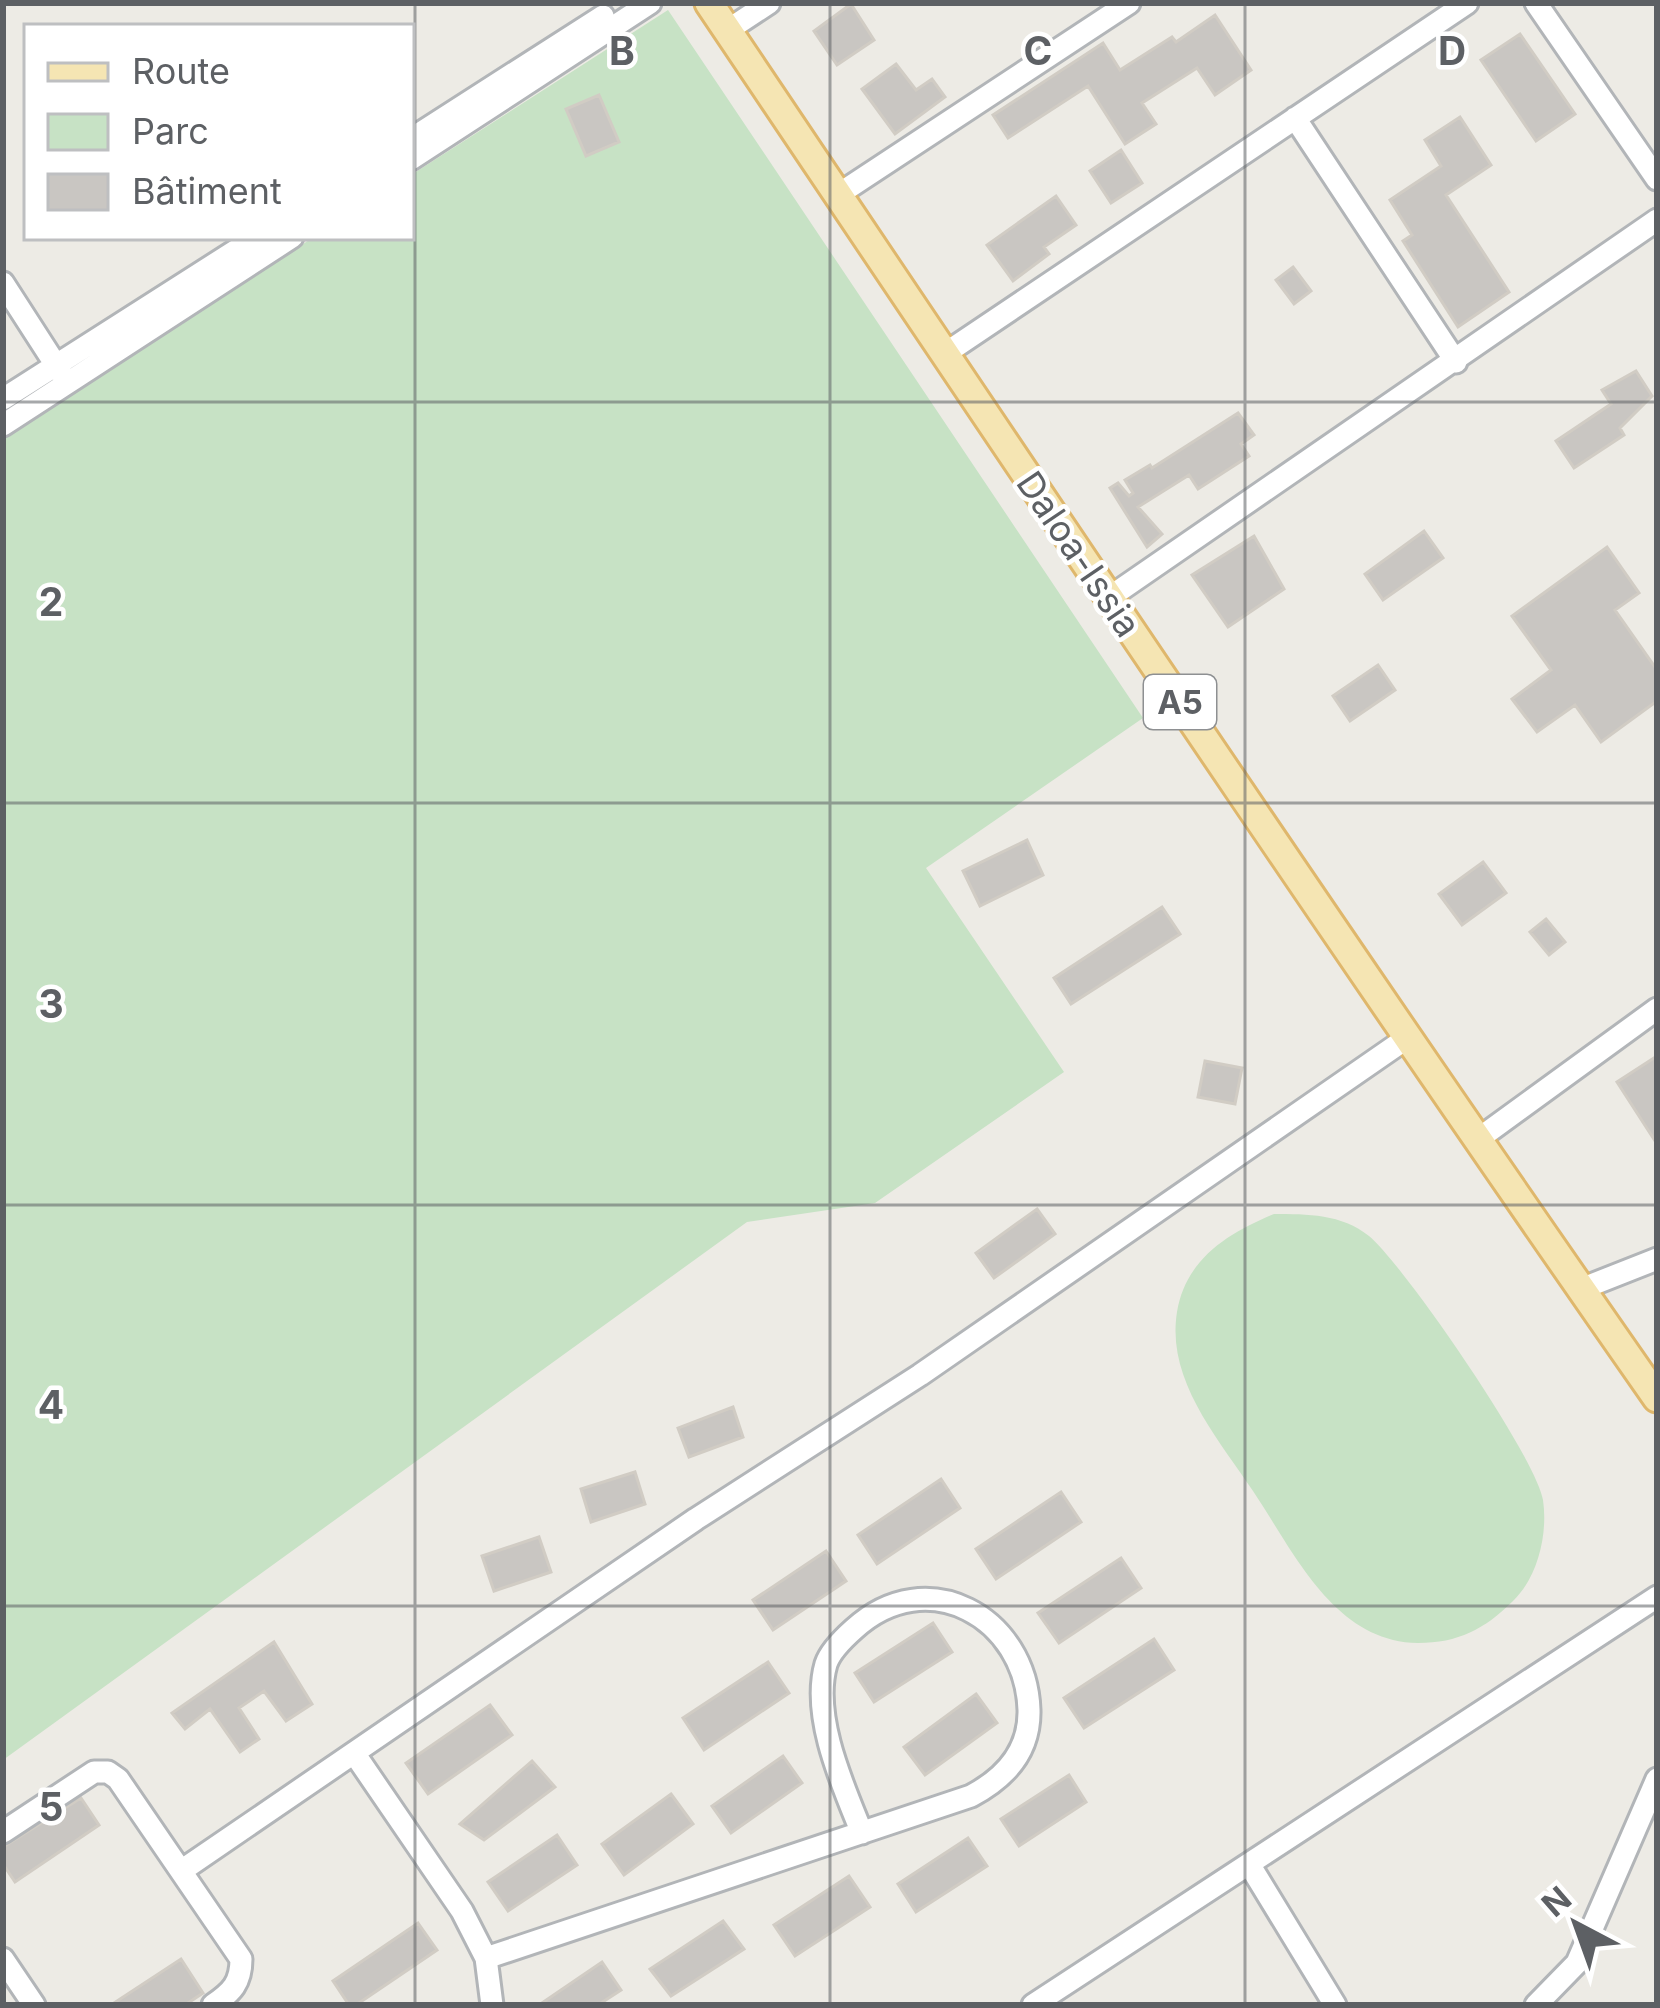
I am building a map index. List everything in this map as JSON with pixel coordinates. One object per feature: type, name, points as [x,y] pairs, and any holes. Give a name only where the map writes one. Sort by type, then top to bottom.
[{"type":"main road","name":"Daloa-Issia","points":[[709,3],[1406,1038],[1657,1398]]},
{"type":"street","points":[[414,137],[624,3]]},
{"type":"street","points":[[414,157],[650,3]]},
{"type":"street","points":[[728,30],[769,3]]},
{"type":"street","points":[[836,196],[1129,3]]},
{"type":"street","points":[[943,355],[1467,3]]},
{"type":"street","points":[[1536,3],[1657,179]]},
{"type":"street","points":[[1295,118],[1456,362]]},
{"type":"street","points":[[1110,597],[1657,220]]},
{"type":"street","points":[[3,425],[62,374],[253,240]]},
{"type":"street","points":[[3,399],[62,374],[287,240]]},
{"type":"street","points":[[3,283],[62,374]]},
{"type":"street","points":[[1477,1140],[1657,1009]]},
{"type":"street","points":[[181,1871],[696,1519],[920,1375],[1406,1038]]},
{"type":"street","points":[[1581,1288],[1657,1259]]},
{"type":"street","points":[[1034,2005],[1657,1597]]},
{"type":"street","points":[[486,1958],[862,1833],[971,1796],[992,1785],[1022,1748],[1029,1723],[1023,1669],[1010,1643],[989,1622],[963,1607],[935,1599],[901,1602],[870,1615],[845,1636],[826,1663],[824,1723],[862,1833]]},
{"type":"street","points":[[354,1753],[462,1911],[486,1958],[492,2005]]},
{"type":"street","points":[[3,1832],[94,1772],[118,1778],[241,1959],[241,1978],[231,1993],[213,2005]]},
{"type":"street","points":[[1535,2005],[1577,1963],[1657,1779]]},
{"type":"street","points":[[1249,1864],[1335,2005]]},
{"type":"street","points":[[3,1959],[34,2005]]},
{"type":"green space","points":[[668,10],[1143,718],[926,868],[1064,1072],[875,1203],[747,1222],[3,1760],[3,436],[309,240],[414,240],[414,173]]},
{"type":"green space","points":[[1274,1214],[1336,1219],[1369,1236],[1410,1283],[1466,1363],[1535,1478],[1544,1513],[1535,1567],[1513,1601],[1470,1632],[1432,1642],[1388,1639],[1340,1611],[1301,1566],[1187,1385],[1176,1337],[1177,1312],[1190,1277],[1226,1239]]},
{"type":"building","points":[[851,4],[874,40],[837,65],[814,31]]},
{"type":"building","points":[[1215,15],[1251,70],[1215,95],[1197,68],[1142,103],[1156,124],[1125,144],[1088,86],[1008,138],[993,115],[1103,43],[1120,70],[1172,37],[1176,42]]},
{"type":"building","points":[[1520,34],[1575,114],[1536,141],[1481,60]]},
{"type":"building","points":[[896,64],[916,90],[932,79],[945,97],[895,134],[862,89]]},
{"type":"building","points":[[599,95],[619,142],[586,156],[566,109]]},
{"type":"building","points":[[1460,117],[1491,165],[1446,195],[1509,292],[1458,327],[1403,241],[1412,235],[1390,200],[1441,166],[1425,140]]},
{"type":"building","points":[[1121,150],[1142,183],[1111,203],[1090,171]]},
{"type":"building","points":[[1056,196],[1076,225],[1044,247],[1049,254],[1013,281],[987,245]]},
{"type":"building","points":[[1293,267],[1311,291],[1294,304],[1276,280]]},
{"type":"building","points":[[1636,371],[1652,396],[1620,428],[1624,435],[1574,468],[1556,441],[1611,404],[1602,390]]},
{"type":"building","points":[[1238,413],[1254,435],[1241,444],[1249,456],[1198,489],[1189,475],[1138,507],[1162,534],[1147,547],[1110,488],[1118,483],[1129,496],[1133,493],[1125,480]]},
{"type":"building","points":[[1424,531],[1443,558],[1383,600],[1365,574]]},
{"type":"building","points":[[1254,536],[1284,589],[1228,627],[1192,575]]},
{"type":"building","points":[[1607,547],[1639,593],[1615,610],[1657,670],[1657,701],[1601,742],[1575,705],[1537,732],[1512,699],[1551,670],[1512,616]]},
{"type":"building","points":[[1378,665],[1395,690],[1350,721],[1333,696]]},
{"type":"building","points":[[1027,840],[1043,875],[980,906],[963,871]]},
{"type":"building","points":[[1483,862],[1506,893],[1462,925],[1439,894]]},
{"type":"building","points":[[1162,907],[1180,934],[1071,1004],[1054,978]]},
{"type":"building","points":[[1546,919],[1565,942],[1549,955],[1530,932]]},
{"type":"building","points":[[1657,1056],[1657,1144],[1617,1082]]},
{"type":"building","points":[[1205,1061],[1242,1068],[1235,1104],[1198,1097]]},
{"type":"building","points":[[1037,1209],[1055,1234],[994,1278],[976,1253]]},
{"type":"building","points":[[733,1407],[743,1437],[689,1457],[678,1428]]},
{"type":"building","points":[[635,1472],[645,1504],[591,1522],[581,1489]]},
{"type":"building","points":[[941,1479],[960,1508],[877,1564],[858,1535]]},
{"type":"building","points":[[1061,1492],[1081,1522],[996,1579],[976,1549]]},
{"type":"building","points":[[539,1537],[551,1572],[494,1591],[482,1556]]},
{"type":"building","points":[[826,1551],[846,1581],[773,1630],[753,1600]]},
{"type":"building","points":[[1121,1558],[1141,1588],[1059,1643],[1038,1613]]},
{"type":"building","points":[[933,1623],[952,1652],[874,1702],[855,1673]]},
{"type":"building","points":[[1154,1639],[1174,1670],[1084,1728],[1064,1698]]},
{"type":"building","points":[[274,1642],[312,1704],[286,1721],[264,1691],[239,1708],[259,1739],[240,1752],[210,1709],[185,1729],[172,1713]]},
{"type":"building","points":[[768,1662],[789,1693],[704,1750],[683,1718]]},
{"type":"building","points":[[976,1694],[997,1723],[925,1775],[904,1747]]},
{"type":"building","points":[[490,1705],[512,1735],[428,1794],[406,1763]]},
{"type":"building","points":[[783,1756],[802,1783],[731,1833],[712,1806]]},
{"type":"building","points":[[532,1761],[555,1787],[484,1840],[460,1824]]},
{"type":"building","points":[[1069,1775],[1086,1802],[1019,1846],[1001,1819]]},
{"type":"building","points":[[671,1794],[693,1824],[624,1875],[602,1844]]},
{"type":"building","points":[[81,1798],[99,1825],[15,1882],[3,1864],[3,1847]]},
{"type":"building","points":[[557,1835],[577,1865],[508,1911],[488,1882]]},
{"type":"building","points":[[968,1838],[987,1866],[916,1912],[898,1884]]},
{"type":"building","points":[[849,1876],[870,1907],[795,1956],[774,1925]]},
{"type":"building","points":[[723,1921],[744,1949],[671,1996],[650,1969]]},
{"type":"building","points":[[418,1923],[437,1950],[356,2005],[349,2005],[333,1981]]},
{"type":"building","points":[[181,1959],[203,1993],[185,2005],[111,2005]]},
{"type":"building","points":[[602,1962],[621,1990],[598,2005],[539,2005]]}]
